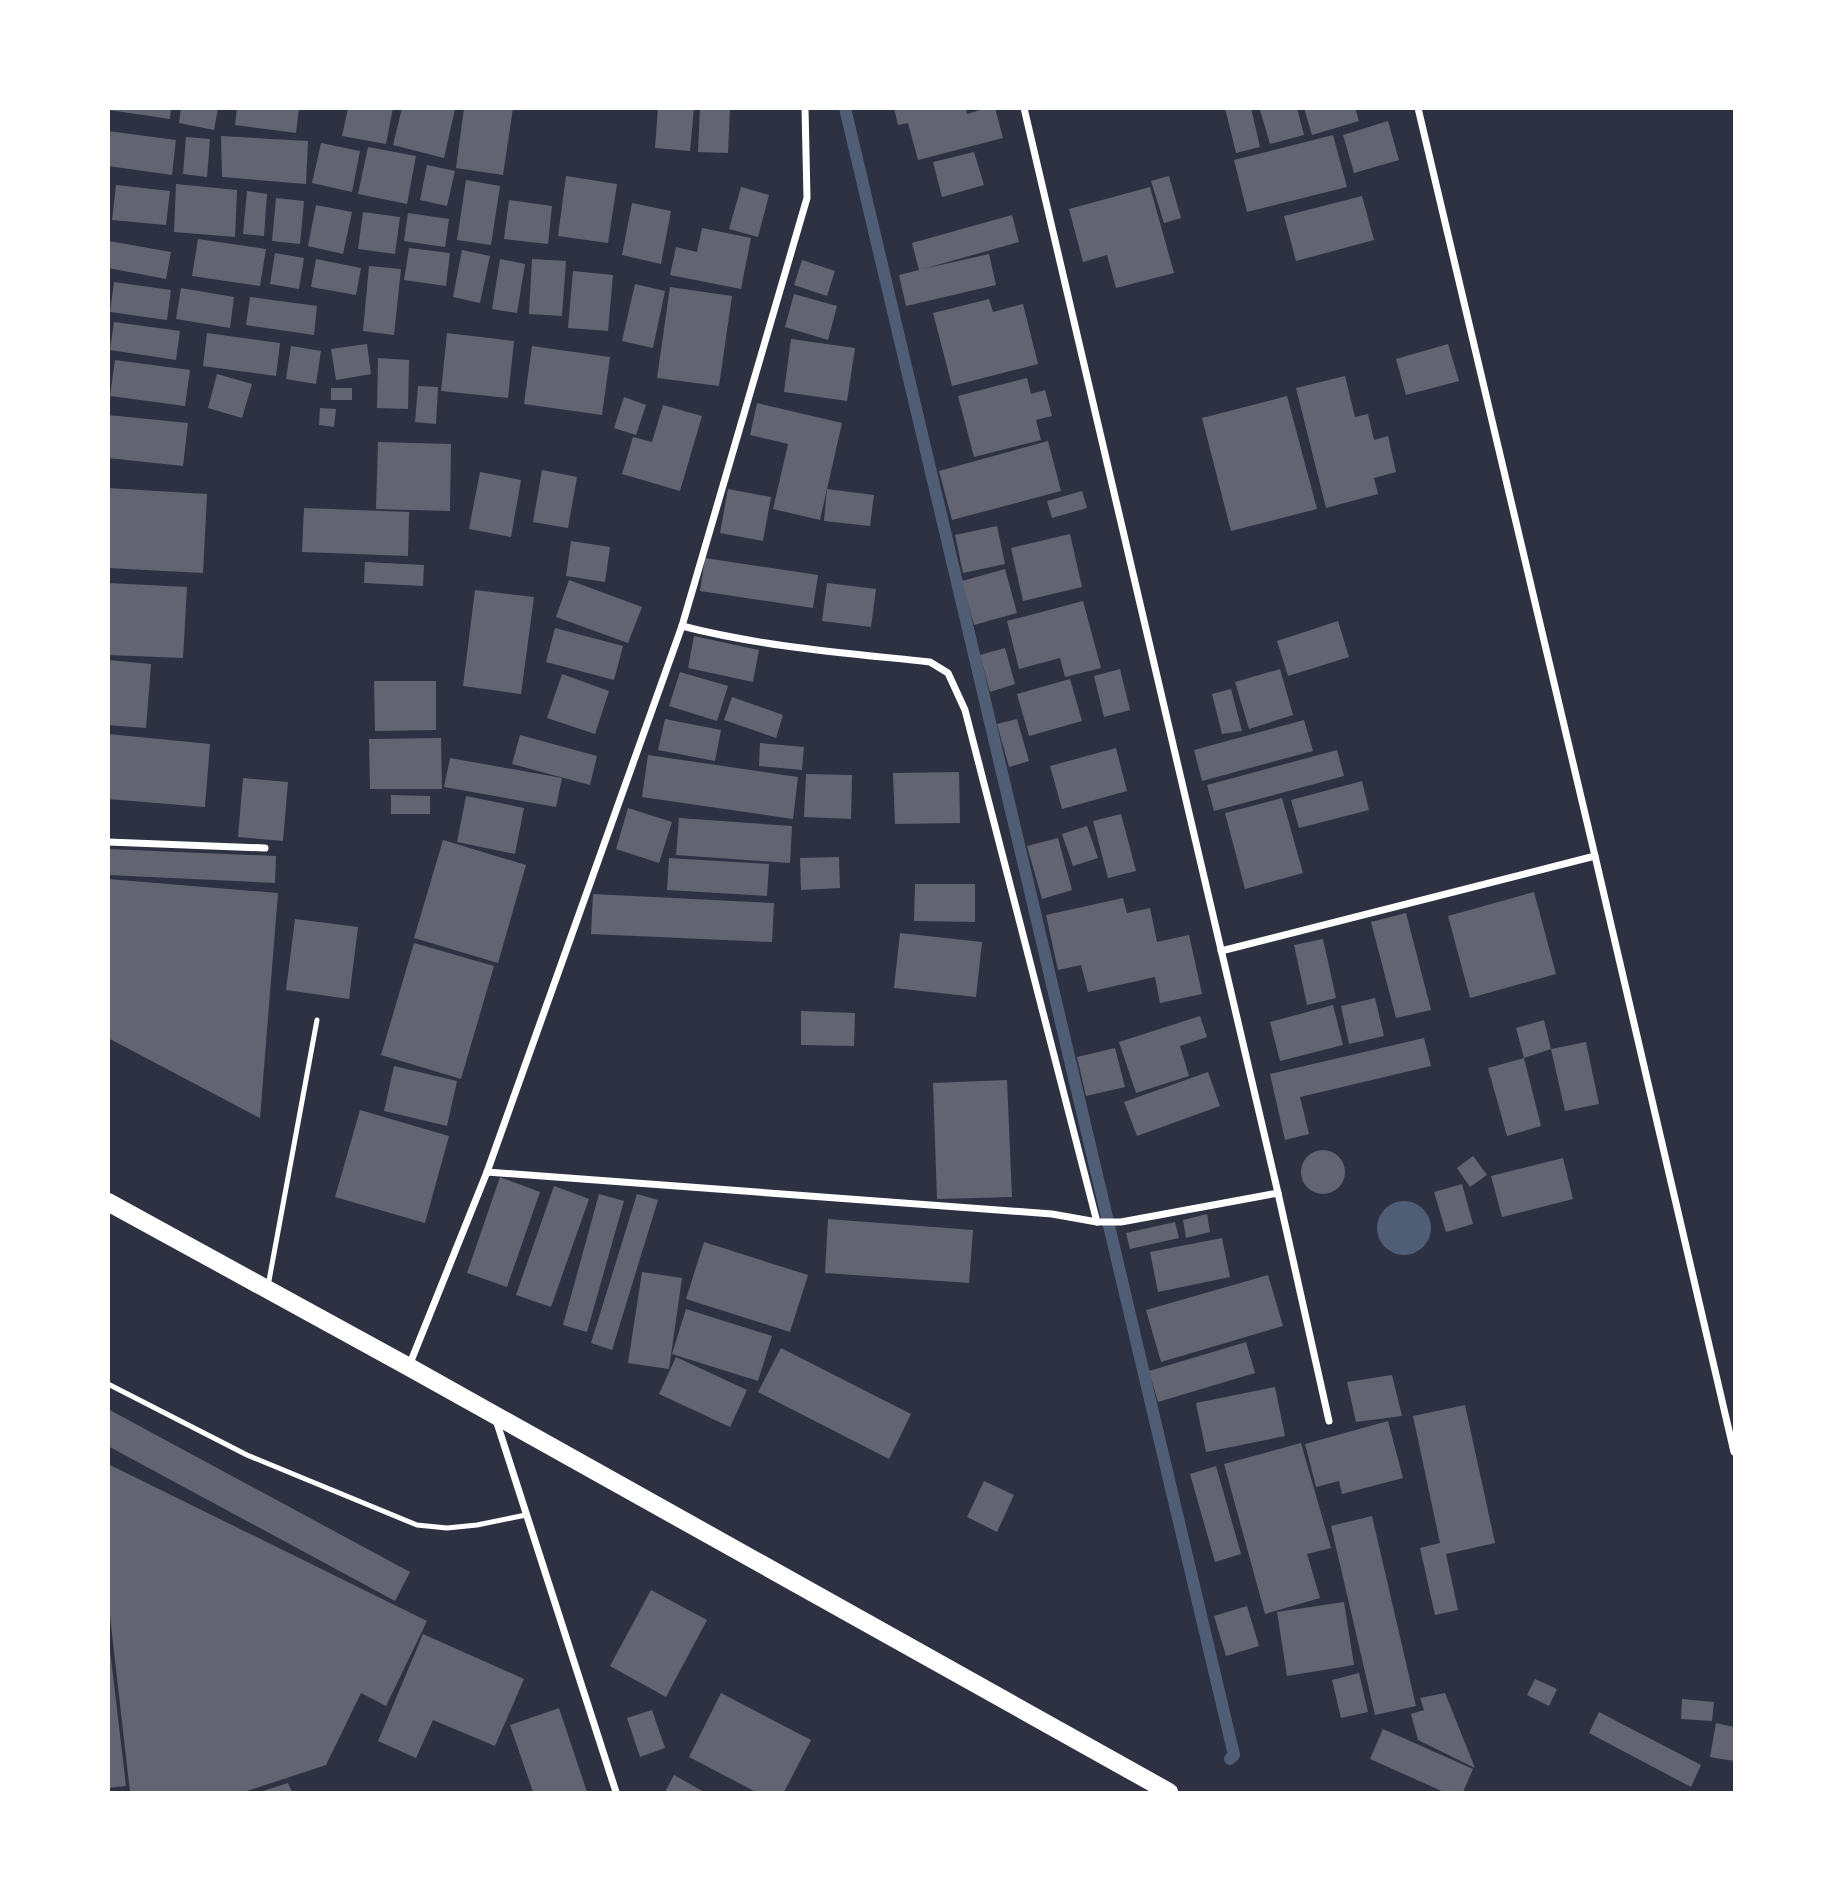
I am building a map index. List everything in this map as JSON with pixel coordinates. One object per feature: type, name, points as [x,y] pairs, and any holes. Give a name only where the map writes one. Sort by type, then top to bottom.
[{"type":"main road","points":[[108,1202],[409,1367],[1169,1793]]},
{"type":"street","points":[[409,1367],[487,1172],[682,626],[807,198],[805,108]]},
{"type":"street","points":[[1024,108],[1329,1421]]},
{"type":"street","points":[[1418,108],[1734,1452]]},
{"type":"street","points":[[682,626],[723,637],[790,647],[930,662],[948,673],[965,710],[1097,1222]]},
{"type":"street","points":[[108,842],[265,848]]},
{"type":"street","points":[[1221,951],[1595,856]]},
{"type":"street","points":[[487,1172],[1052,1214],[1097,1222],[1121,1222],[1278,1193]]},
{"type":"street","points":[[495,1415],[616,1793]]},
{"type":"lane","points":[[268,1290],[317,1020]]},
{"type":"lane","points":[[108,1384],[247,1455],[417,1525],[447,1528],[526,1515]]},
{"type":"water","points":[[1404,1201],[1423,1209],[1431,1228],[1423,1247],[1404,1255],[1385,1247],[1377,1228],[1385,1209]]},
{"type":"building","points":[[109,108],[171,108],[170,119]]},
{"type":"building","points":[[181,108],[218,108],[214,130],[179,123]]},
{"type":"building","points":[[237,108],[299,108],[296,133],[235,125]]},
{"type":"building","points":[[348,108],[393,108],[386,144],[342,136]]},
{"type":"building","points":[[402,108],[455,109],[444,158],[393,145]]},
{"type":"building","points":[[464,108],[513,108],[503,175],[456,168]]},
{"type":"building","points":[[658,108],[694,108],[690,151],[655,148]]},
{"type":"building","points":[[700,108],[730,108],[728,153],[698,152]]},
{"type":"building","points":[[894,108],[966,108],[967,114],[995,108],[1003,138],[918,160],[908,123],[898,125]]},
{"type":"building","points":[[1225,108],[1251,108],[1260,147],[1236,153]]},
{"type":"building","points":[[1297,108],[1304,135],[1270,144],[1260,110]]},
{"type":"building","points":[[1304,108],[1355,108],[1359,121],[1312,135]]},
{"type":"building","points":[[1388,121],[1399,160],[1354,173],[1343,135]]},
{"type":"building","points":[[108,131],[176,140],[172,175],[108,166]]},
{"type":"building","points":[[1333,135],[1347,187],[1247,212],[1234,160]]},
{"type":"building","points":[[221,136],[308,141],[306,184],[222,177]]},
{"type":"building","points":[[186,137],[210,139],[207,177],[183,174]]},
{"type":"building","points":[[321,143],[360,151],[352,192],[312,183]]},
{"type":"building","points":[[368,147],[416,156],[407,204],[358,194]]},
{"type":"building","points":[[974,152],[984,185],[942,197],[933,162]]},
{"type":"building","points":[[427,165],[455,171],[447,206],[420,200]]},
{"type":"building","points":[[566,176],[617,184],[608,243],[558,236]]},
{"type":"building","points":[[1169,176],[1181,218],[1164,223],[1151,181]]},
{"type":"building","points":[[466,180],[500,186],[491,245],[457,240]]},
{"type":"building","points":[[176,184],[237,190],[235,237],[174,232]]},
{"type":"building","points":[[116,185],[170,191],[166,225],[112,220]]},
{"type":"building","points":[[741,187],[769,195],[758,237],[729,229]]},
{"type":"building","points":[[1150,187],[1174,273],[1116,288],[1107,255],[1083,262],[1069,209]]},
{"type":"building","points":[[247,191],[267,194],[264,236],[243,234]]},
{"type":"building","points":[[1362,196],[1374,240],[1296,261],[1284,216]]},
{"type":"building","points":[[276,198],[304,201],[300,244],[272,241]]},
{"type":"building","points":[[509,200],[552,206],[548,244],[504,239]]},
{"type":"building","points":[[632,203],[671,211],[661,264],[622,255]]},
{"type":"building","points":[[316,205],[352,212],[343,254],[308,246]]},
{"type":"building","points":[[363,212],[400,217],[395,254],[358,249]]},
{"type":"building","points":[[408,213],[449,219],[445,247],[404,241]]},
{"type":"building","points":[[1012,215],[1019,242],[923,269],[989,254],[996,285],[906,306],[899,275],[919,270],[912,243]]},
{"type":"building","points":[[702,228],[751,238],[741,289],[670,275],[676,247],[697,252]]},
{"type":"building","points":[[198,239],[266,249],[260,286],[192,276]]},
{"type":"building","points":[[109,241],[171,252],[166,279],[108,268]]},
{"type":"building","points":[[409,248],[450,253],[446,286],[404,280]]},
{"type":"building","points":[[462,250],[490,256],[480,303],[453,297]]},
{"type":"building","points":[[275,253],[304,258],[299,289],[270,284]]},
{"type":"building","points":[[316,259],[361,268],[356,295],[311,287]]},
{"type":"building","points":[[500,259],[525,264],[517,313],[492,309]]},
{"type":"building","points":[[532,259],[566,261],[562,316],[529,314]]},
{"type":"building","points":[[802,260],[835,271],[827,296],[794,285]]},
{"type":"building","points":[[369,266],[401,269],[394,335],[363,331]]},
{"type":"building","points":[[573,271],[613,275],[608,331],[568,328]]},
{"type":"building","points":[[114,282],[171,290],[167,320],[110,312]]},
{"type":"building","points":[[635,284],[665,291],[653,348],[622,341]]},
{"type":"building","points":[[670,287],[732,296],[719,386],[657,378]]},
{"type":"building","points":[[181,288],[234,297],[230,328],[176,319]]},
{"type":"building","points":[[794,294],[837,306],[828,340],[785,327]]},
{"type":"building","points":[[250,297],[317,306],[314,335],[246,325]]},
{"type":"building","points":[[989,299],[993,312],[1023,304],[1038,364],[952,386],[933,313]]},
{"type":"building","points":[[114,322],[180,331],[176,360],[110,350]]},
{"type":"building","points":[[207,333],[280,343],[276,376],[203,366]]},
{"type":"building","points":[[447,333],[514,341],[508,398],[441,391]]},
{"type":"building","points":[[791,339],[855,348],[847,401],[784,392]]},
{"type":"building","points":[[367,344],[371,374],[336,380],[331,349]]},
{"type":"building","points":[[1448,344],[1459,381],[1406,395],[1396,359]]},
{"type":"building","points":[[291,346],[321,351],[316,384],[286,379]]},
{"type":"building","points":[[532,346],[610,357],[602,415],[524,404]]},
{"type":"building","points":[[378,358],[409,360],[408,409],[377,408]]},
{"type":"building","points":[[115,360],[190,370],[185,406],[110,396]]},
{"type":"building","points":[[217,374],[252,384],[242,418],[208,408]]},
{"type":"building","points":[[1345,376],[1355,417],[1368,414],[1374,440],[1388,436],[1396,472],[1374,478],[1378,494],[1326,508],[1296,388]]},
{"type":"building","points":[[1027,378],[1031,394],[1045,390],[1052,416],[1036,420],[1041,440],[974,457],[958,396]]},
{"type":"building","points":[[418,386],[438,387],[436,424],[415,422]]},
{"type":"building","points":[[331,388],[352,388],[352,400],[331,400]]},
{"type":"building","points":[[1287,396],[1317,509],[1231,531],[1202,418]]},
{"type":"building","points":[[624,397],[646,405],[636,435],[614,428]]},
{"type":"building","points":[[757,403],[842,423],[820,520],[773,509],[788,444],[750,435]]},
{"type":"building","points":[[663,405],[702,416],[680,491],[622,474],[633,437],[652,442]]},
{"type":"building","points":[[320,408],[336,409],[334,427],[319,425]]},
{"type":"building","points":[[108,415],[188,423],[183,466],[108,458]]},
{"type":"building","points":[[1048,441],[1061,491],[952,520],[939,471]]},
{"type":"building","points":[[378,442],[451,444],[450,511],[376,509]]},
{"type":"building","points":[[542,470],[577,477],[568,528],[533,522]]},
{"type":"building","points":[[480,472],[521,480],[511,537],[469,529]]},
{"type":"building","points":[[108,488],[207,494],[203,573],[108,568]]},
{"type":"building","points":[[728,489],[771,497],[763,541],[720,533]]},
{"type":"building","points":[[827,489],[874,495],[870,526],[824,521]]},
{"type":"building","points":[[1082,491],[1087,508],[1052,518],[1047,501]]},
{"type":"building","points":[[304,508],[409,512],[408,556],[302,552]]},
{"type":"building","points":[[997,526],[1005,564],[963,573],[955,535]]},
{"type":"building","points":[[1070,534],[1082,587],[1023,601],[1011,548]]},
{"type":"building","points":[[571,541],[610,547],[605,582],[566,576]]},
{"type":"building","points":[[705,558],[818,575],[813,608],[700,591]]},
{"type":"building","points":[[365,562],[424,565],[423,586],[364,583]]},
{"type":"building","points":[[1005,569],[1017,613],[974,625],[962,581]]},
{"type":"building","points":[[569,580],[642,607],[628,643],[556,617]]},
{"type":"building","points":[[108,583],[187,587],[183,658],[108,655]]},
{"type":"building","points":[[827,583],[876,589],[871,627],[822,621]]},
{"type":"building","points":[[475,590],[534,597],[521,694],[463,686]]},
{"type":"building","points":[[1083,601],[1101,668],[1065,677],[1060,658],[1019,669],[1007,621]]},
{"type":"building","points":[[1338,621],[1349,657],[1288,676],[1277,641]]},
{"type":"building","points":[[555,628],[623,646],[614,680],[546,662]]},
{"type":"building","points":[[694,636],[759,650],[753,682],[688,668]]},
{"type":"building","points":[[1005,648],[1015,684],[990,692],[980,655]]},
{"type":"building","points":[[108,660],[151,664],[146,728],[108,725]]},
{"type":"building","points":[[1120,669],[1130,710],[1104,717],[1094,676]]},
{"type":"building","points":[[1280,669],[1293,715],[1249,729],[1235,682]]},
{"type":"building","points":[[680,672],[728,686],[717,721],[669,706]]},
{"type":"building","points":[[562,674],[609,691],[595,734],[547,718]]},
{"type":"building","points":[[1070,679],[1082,721],[1029,736],[1017,694]]},
{"type":"building","points":[[374,681],[436,681],[436,730],[375,731]]},
{"type":"building","points":[[1231,689],[1242,731],[1222,734],[1212,694]]},
{"type":"building","points":[[732,697],[783,715],[776,738],[724,720]]},
{"type":"building","points":[[665,719],[721,730],[715,761],[658,750]]},
{"type":"building","points":[[1017,719],[1029,761],[1009,767],[997,724]]},
{"type":"building","points":[[1304,720],[1313,751],[1202,781],[1194,750]]},
{"type":"building","points":[[108,734],[210,744],[205,807],[108,799]]},
{"type":"building","points":[[520,735],[597,756],[590,785],[512,764]]},
{"type":"building","points":[[441,738],[442,789],[370,789],[369,739]]},
{"type":"building","points":[[760,743],[804,747],[802,770],[759,766]]},
{"type":"building","points":[[1116,748],[1127,791],[1062,809],[1050,766]]},
{"type":"building","points":[[1337,750],[1344,776],[1214,811],[1207,785]]},
{"type":"building","points":[[648,755],[798,777],[793,819],[642,797]]},
{"type":"building","points":[[450,758],[562,778],[556,807],[444,787]]},
{"type":"building","points":[[959,772],[960,823],[895,824],[893,773]]},
{"type":"building","points":[[806,774],[852,775],[851,819],[804,817]]},
{"type":"building","points":[[243,778],[288,782],[283,841],[238,837]]},
{"type":"building","points":[[1362,781],[1369,810],[1299,828],[1291,800]]},
{"type":"building","points":[[391,795],[430,796],[430,814],[391,814]]},
{"type":"building","points":[[466,796],[524,808],[515,854],[457,842]]},
{"type":"building","points":[[1282,798],[1303,873],[1245,889],[1225,813]]},
{"type":"building","points":[[628,808],[672,822],[659,863],[616,849]]},
{"type":"building","points":[[1121,814],[1136,871],[1108,878],[1093,821]]},
{"type":"building","points":[[679,818],[792,826],[790,863],[676,855]]},
{"type":"building","points":[[1087,826],[1098,858],[1073,866],[1062,834]]},
{"type":"building","points":[[1058,838],[1072,890],[1042,899],[1027,846]]},
{"type":"building","points":[[443,840],[526,865],[498,963],[414,938]]},
{"type":"building","points":[[108,849],[276,856],[275,883],[108,875]]},
{"type":"building","points":[[839,857],[840,888],[801,890],[800,858]]},
{"type":"building","points":[[669,858],[769,864],[767,896],[667,890]]},
{"type":"building","points":[[108,879],[278,893],[260,1118],[108,1038]]},
{"type":"building","points":[[915,884],[975,884],[975,922],[914,921]]},
{"type":"building","points":[[1534,892],[1556,974],[1470,998],[1448,916]]},
{"type":"building","points":[[593,894],[774,903],[772,942],[591,934]]},
{"type":"building","points":[[1123,898],[1127,913],[1150,908],[1157,942],[1189,935],[1202,994],[1160,1003],[1155,977],[1088,992],[1081,965],[1058,970],[1046,915]]},
{"type":"building","points":[[1406,913],[1431,1010],[1396,1018],[1371,922]]},
{"type":"building","points":[[295,919],[358,927],[349,999],[286,990]]},
{"type":"building","points":[[900,933],[982,942],[976,997],[894,988]]},
{"type":"building","points":[[1323,939],[1336,998],[1307,1005],[1294,945]]},
{"type":"building","points":[[414,943],[494,966],[461,1079],[381,1055]]},
{"type":"building","points":[[1375,998],[1384,1036],[1349,1044],[1341,1006]]},
{"type":"building","points":[[1333,1005],[1343,1045],[1280,1061],[1270,1022]]},
{"type":"building","points":[[801,1011],[855,1013],[854,1046],[801,1045]]},
{"type":"building","points":[[1200,1016],[1207,1037],[1180,1046],[1189,1076],[1136,1093],[1119,1042]]},
{"type":"building","points":[[1544,1020],[1551,1049],[1524,1058],[1516,1028]]},
{"type":"building","points":[[1424,1038],[1431,1066],[1300,1097],[1309,1134],[1285,1140],[1270,1074]]},
{"type":"building","points":[[1586,1042],[1599,1104],[1565,1111],[1551,1049]]},
{"type":"building","points":[[1115,1048],[1125,1087],[1086,1096],[1077,1057]]},
{"type":"building","points":[[1524,1058],[1541,1126],[1507,1136],[1488,1068]]},
{"type":"building","points":[[394,1066],[457,1081],[447,1126],[384,1111]]},
{"type":"building","points":[[1208,1072],[1220,1106],[1137,1136],[1124,1102]]},
{"type":"building","points":[[1007,1080],[1012,1197],[937,1199],[933,1083]]},
{"type":"building","points":[[360,1110],[449,1136],[425,1223],[335,1197]]},
{"type":"building","points":[[1323,1150],[1338,1157],[1345,1172],[1338,1187],[1323,1194],[1308,1187],[1301,1172],[1308,1157]]},
{"type":"building","points":[[1473,1156],[1487,1175],[1470,1187],[1457,1168]]},
{"type":"building","points":[[1563,1158],[1573,1199],[1502,1217],[1491,1176]]},
{"type":"building","points":[[500,1177],[540,1192],[507,1287],[467,1273]]},
{"type":"building","points":[[1462,1184],[1473,1224],[1446,1232],[1434,1192]]},
{"type":"building","points":[[554,1186],[589,1199],[551,1307],[516,1295]]},
{"type":"building","points":[[599,1194],[624,1201],[587,1332],[563,1325]]},
{"type":"building","points":[[637,1194],[658,1200],[612,1350],[591,1343]]},
{"type":"building","points":[[1207,1214],[1210,1232],[1186,1238],[1183,1220]]},
{"type":"building","points":[[828,1219],[973,1230],[969,1283],[825,1273]]},
{"type":"building","points":[[1175,1222],[1179,1238],[1130,1249],[1126,1233]]},
{"type":"building","points":[[1222,1238],[1230,1277],[1158,1292],[1150,1252]]},
{"type":"building","points":[[704,1242],[808,1275],[790,1332],[686,1299]]},
{"type":"building","points":[[642,1272],[682,1278],[669,1369],[628,1363]]},
{"type":"building","points":[[1268,1275],[1283,1326],[1161,1362],[1146,1310]]},
{"type":"building","points":[[686,1309],[772,1336],[758,1381],[672,1354]]},
{"type":"building","points":[[1246,1342],[1255,1373],[1158,1402],[1149,1371]]},
{"type":"building","points":[[781,1348],[911,1414],[889,1459],[758,1392]]},
{"type":"building","points":[[676,1357],[747,1390],[730,1427],[659,1394]]},
{"type":"building","points":[[1392,1375],[1402,1416],[1356,1422],[1347,1382]]},
{"type":"building","points":[[1275,1387],[1285,1436],[1206,1452],[1196,1403]]},
{"type":"building","points":[[1465,1405],[1495,1543],[1446,1554],[1458,1610],[1435,1615],[1420,1548],[1440,1543],[1413,1416]]},
{"type":"building","points":[[108,1409],[410,1572],[395,1601],[108,1446]]},
{"type":"building","points":[[1388,1421],[1403,1478],[1342,1494],[1339,1481],[1316,1487],[1305,1444]]},
{"type":"building","points":[[1301,1443],[1331,1548],[1307,1554],[1320,1598],[1265,1614],[1224,1464]]},
{"type":"building","points":[[108,1464],[427,1621],[386,1706],[361,1693],[326,1765],[244,1792],[130,1792],[108,1599]]},
{"type":"building","points":[[1216,1466],[1241,1554],[1215,1562],[1190,1474]]},
{"type":"building","points":[[984,1481],[1014,1495],[997,1532],[967,1517]]},
{"type":"building","points":[[1372,1516],[1416,1706],[1375,1715],[1331,1526]]},
{"type":"building","points":[[651,1590],[707,1620],[666,1697],[610,1666]]},
{"type":"building","points":[[1344,1602],[1354,1665],[1287,1676],[1277,1612]]},
{"type":"building","points":[[1247,1606],[1259,1646],[1226,1656],[1214,1616]]},
{"type":"building","points":[[423,1634],[524,1679],[495,1746],[433,1720],[416,1758],[378,1741]]},
{"type":"building","points":[[108,1650],[126,1786],[108,1788]]},
{"type":"building","points":[[1359,1673],[1368,1712],[1341,1718],[1332,1680]]},
{"type":"building","points":[[1535,1679],[1557,1689],[1549,1706],[1527,1695]]},
{"type":"building","points":[[721,1693],[811,1740],[784,1792],[756,1792],[689,1757]]},
{"type":"building","points":[[1445,1693],[1475,1768],[1418,1740],[1411,1714],[1424,1710],[1420,1698]]},
{"type":"building","points":[[1682,1699],[1714,1702],[1712,1721],[1681,1719]]},
{"type":"building","points":[[559,1708],[587,1792],[533,1792],[510,1725]]},
{"type":"building","points":[[652,1710],[665,1748],[640,1757],[627,1718]]},
{"type":"building","points":[[1599,1712],[1701,1765],[1691,1787],[1589,1733]]},
{"type":"building","points":[[1716,1723],[1734,1727],[1734,1761],[1710,1757]]},
{"type":"building","points":[[1383,1729],[1473,1769],[1463,1792],[1444,1792],[1370,1759]]},
{"type":"building","points":[[674,1775],[704,1792],[665,1792]]},
{"type":"building","points":[[288,1783],[292,1792],[260,1792]]},
{"type":"waterway","points":[[845,108],[1234,1755],[1230,1759]]}]
